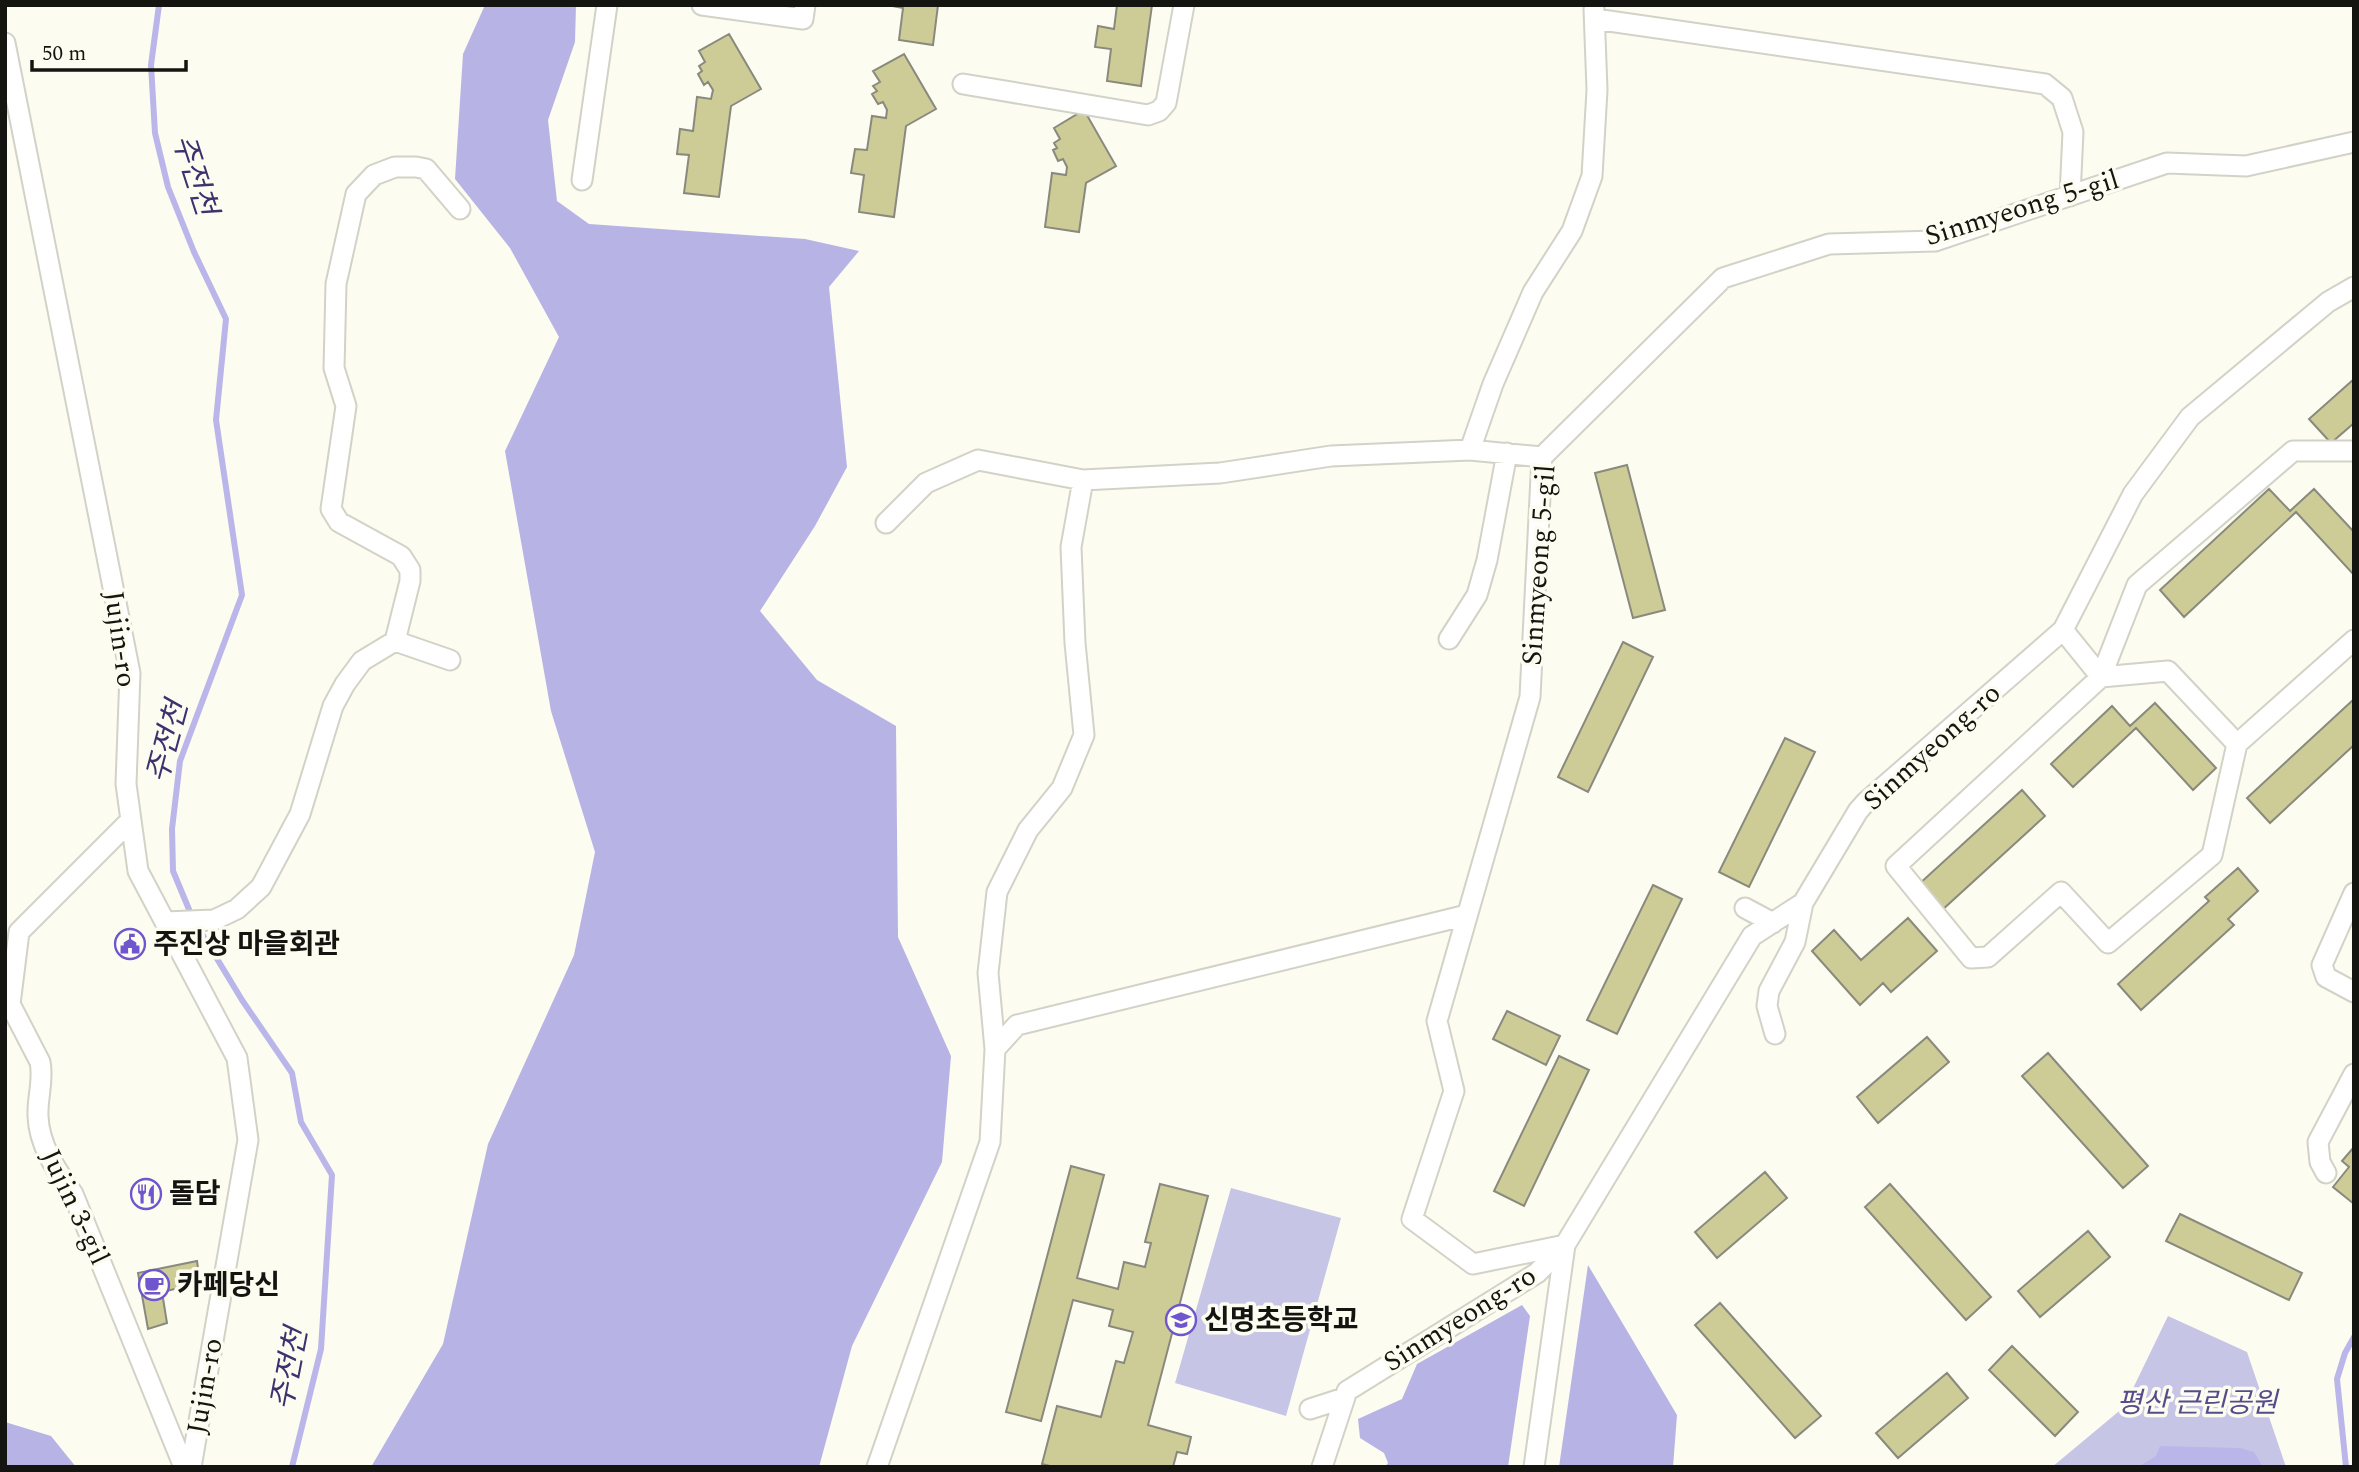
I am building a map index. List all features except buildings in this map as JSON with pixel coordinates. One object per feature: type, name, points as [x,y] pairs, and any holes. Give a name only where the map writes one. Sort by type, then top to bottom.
[{"type":"street","points":[[582,180],[607,5]]},
{"type":"street","points":[[702,5],[803,19],[805,5]]},
{"type":"street","points":[[963,84],[1148,115],[1159,111],[1167,103],[1184,5]]},
{"type":"street","points":[[1470,450],[1493,384],[1533,292],[1572,231],[1592,176],[1597,90],[1594,12],[2045,84],[2062,98],[2073,132],[2070,196]]},
{"type":"street","name":"Jujin-ro","points":[[5,43],[130,673],[126,784],[138,871],[173,922],[237,1058],[248,1140],[189,1465]]},
{"type":"street","name":"Sinmyeong 5-gil","points":[[1565,1245],[1473,1264],[1412,1219],[1454,1091],[1437,1021],[1530,697],[1542,457],[1723,278],[1829,244],[1935,241],[2168,163],[2246,166],[2354,142]]},
{"type":"street","points":[[173,922],[210,920],[237,909],[261,887],[300,814],[333,706],[362,661],[395,641],[410,581],[410,570],[401,556],[339,522],[331,509],[346,406],[334,368],[336,284],[356,194],[374,175],[395,167],[416,167],[426,169],[460,209]]},
{"type":"street","name":"Sinmyeong-ro","points":[[1343,1398],[1347,1391],[1537,1273],[1565,1245],[1752,936],[1803,903],[1866,802],[2063,630],[2133,494],[2190,417],[2328,302],[2354,287]]},
{"type":"street","points":[[886,523],[926,483],[978,460],[1083,480],[1220,473],[1331,456],[1470,450],[1542,457]]},
{"type":"street","points":[[2354,451],[2293,451],[2137,585],[2101,677],[1896,866],[1972,958],[1989,957],[2061,892],[2108,943],[2212,855],[2236,744],[2354,640]]},
{"type":"street","points":[[1450,639],[1476,596],[1487,560],[1507,453]]},
{"type":"street","points":[[877,1467],[990,1142],[995,1049],[988,972],[997,892],[1028,830],[1062,789],[1084,735],[1075,643],[1071,547],[1083,480]]},
{"type":"street","points":[[2063,630],[2101,677]]},
{"type":"street","points":[[395,641],[450,660]]},
{"type":"street","points":[[2101,677],[2168,671],[2236,744]]},
{"type":"street","name":"Jujin 3-gil","points":[[131,820],[19,932],[11,951],[10,1004],[40,1062],[42,1070],[38,1118],[50,1162],[73,1195],[189,1465]]},
{"type":"street","points":[[2354,893],[2322,965],[2326,977],[2354,992]]},
{"type":"street","points":[[1775,1034],[1767,1006],[1769,991],[1795,942],[1803,903]]},
{"type":"street","points":[[1745,908],[1773,923]]},
{"type":"street","points":[[995,1049],[1017,1025],[1467,915]]},
{"type":"street","points":[[2326,1173],[2320,1163],[2318,1142],[2354,1074]]},
{"type":"street","points":[[1534,1467],[1565,1245]]},
{"type":"street","points":[[1310,1409],[1343,1398]]},
{"type":"street","points":[[1322,1467],[1343,1398]]},
{"type":"green space","points":[[1231,1188],[1341,1218],[1286,1416],[1175,1383]]},
{"type":"green space","name":"평산 근린공원","points":[[2168,1316],[2247,1352],[2286,1467],[2052,1467],[2124,1407]]},
{"type":"shaded area","points":[[485,5],[576,5],[575,42],[548,120],[557,201],[589,224],[805,239],[859,251],[829,287],[847,467],[815,526],[760,611],[817,680],[896,726],[898,937],[951,1056],[942,1162],[852,1346],[819,1467],[371,1467],[443,1344],[488,1144],[574,955],[595,852],[551,711],[505,451],[559,337],[510,248],[455,179],[463,54]]},
{"type":"shaded area","points":[[1588,1265],[1677,1415],[1673,1467],[1559,1467]]},
{"type":"shaded area","points":[[1522,1305],[1530,1316],[1508,1467],[1385,1467],[1388,1463],[1384,1453],[1360,1438],[1358,1419],[1402,1399],[1417,1364]]},
{"type":"shaded area","points":[[5,1422],[51,1436],[76,1467],[5,1467]]},
{"type":"shaded area","points":[[2160,1446],[2240,1448],[2254,1452],[2263,1467],[2138,1467],[2156,1456]]},
{"type":"waterway","name":"주전천","points":[[159,5],[151,65],[155,133],[168,187],[194,252],[226,319],[216,420],[242,595],[180,761],[172,829],[173,871],[193,919],[242,1000],[292,1073],[301,1122],[332,1175],[321,1349],[292,1467]]},
{"type":"waterway","points":[[2346,1467],[2337,1379],[2345,1353],[2354,1337]]},
{"type":"place","name":"주진상 마을회관","points":[[130,944]]},
{"type":"place","name":"돌담","points":[[146,1194]]},
{"type":"place","name":"카페당신","points":[[154,1285]]},
{"type":"place","name":"신명초등학교","points":[[1181,1320]]}]
